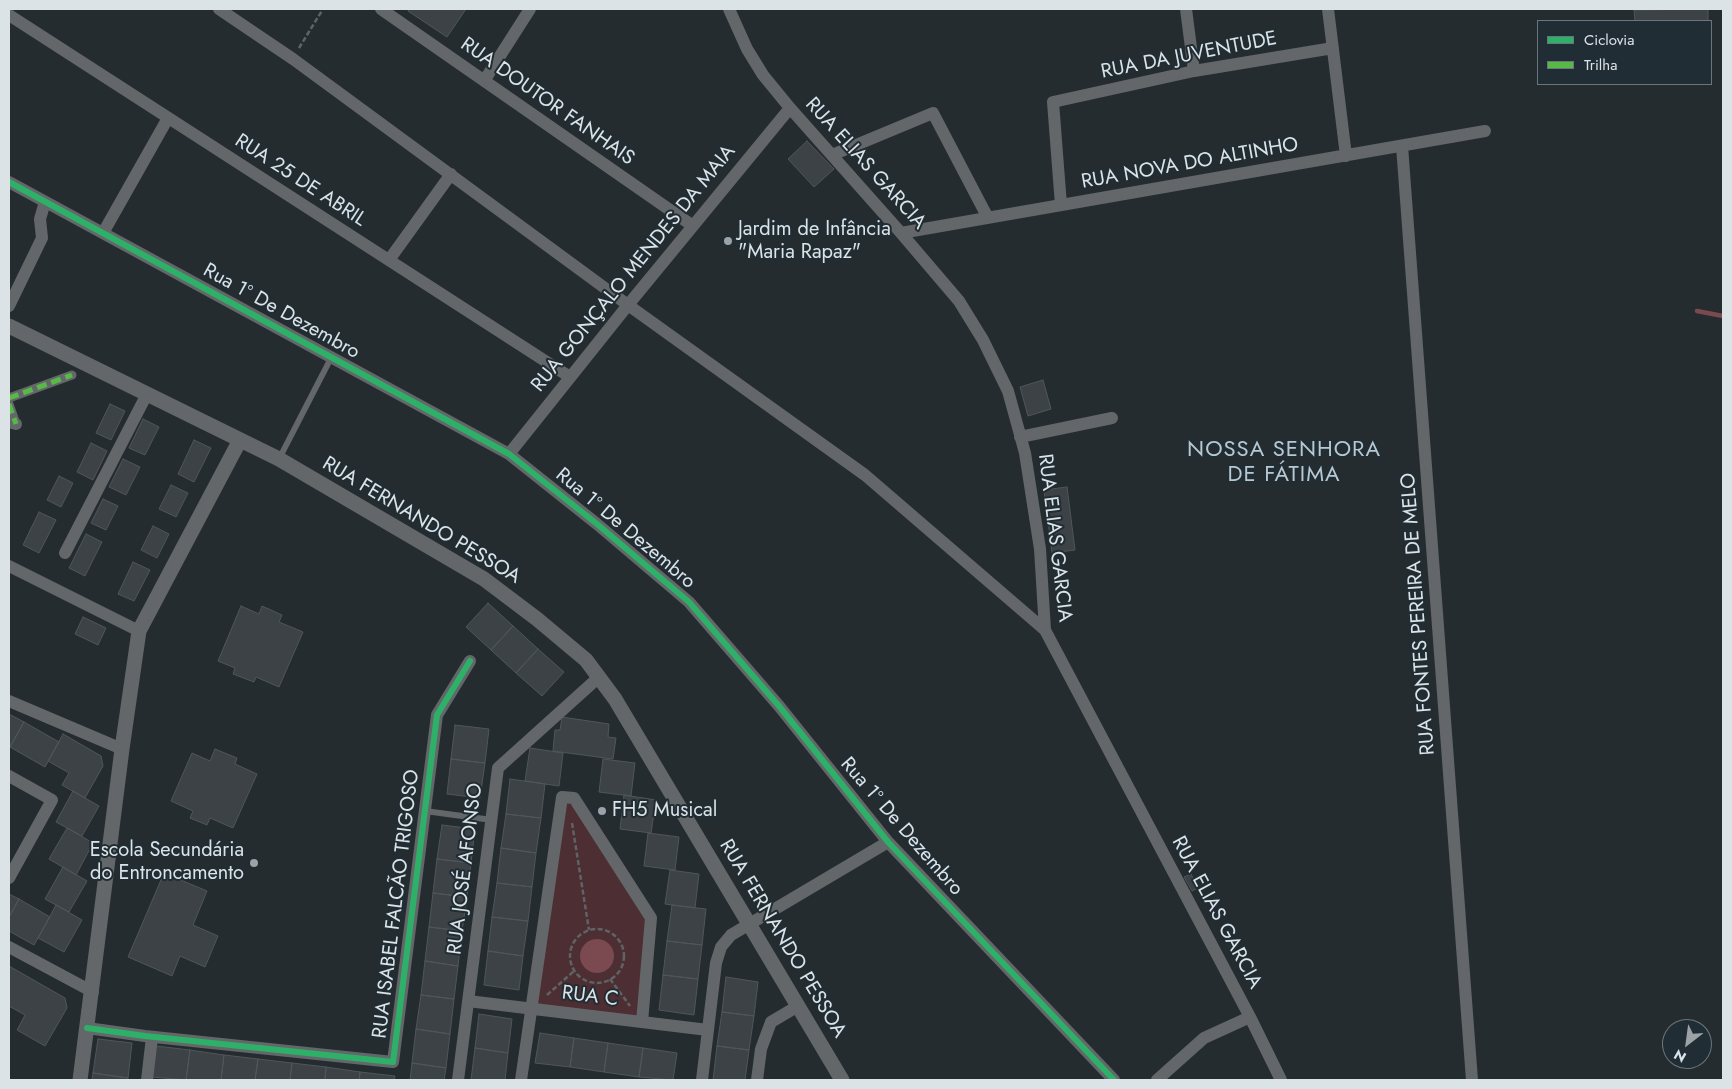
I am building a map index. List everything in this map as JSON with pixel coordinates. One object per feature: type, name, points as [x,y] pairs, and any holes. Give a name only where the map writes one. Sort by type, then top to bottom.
[{"type":"street","points":[[218,9],[293,59],[865,476],[1045,630]]},
{"type":"street","name":"RUA DOUTOR FANHAIS","points":[[381,9],[693,226]]},
{"type":"street","points":[[484,81],[530,9]]},
{"type":"street","name":"RUA ELIAS GARCIA","points":[[729,9],[747,49],[763,74],[790,108],[959,301],[983,340],[1008,391],[1025,453],[1040,549],[1045,630],[1250,1017],[1281,1080]]},
{"type":"street","points":[[1186,9],[1194,71]]},
{"type":"street","points":[[1328,9],[1346,156]]},
{"type":"street","name":"RUA 25 DE ABRIL","points":[[9,15],[570,377]]},
{"type":"street","name":"RUA DA JUVENTUDE","points":[[1061,205],[1053,102],[1194,71],[1333,48]]},
{"type":"street","name":"RUA GONÇALO MENDES DA MAIA","points":[[509,454],[628,305],[790,108]]},
{"type":"street","points":[[832,155],[933,113],[988,218]]},
{"type":"street","points":[[104,233],[168,118]]},
{"type":"street","name":"RUA NOVA DO ALTINHO","points":[[901,233],[1485,131]]},
{"type":"street","name":"RUA FONTES PEREIRA DE MELO","points":[[1402,146],[1472,1080]]},
{"type":"street","points":[[389,260],[451,174]]},
{"type":"street","name":"Rua 1º De Dezembro","points":[[9,182],[509,454],[597,524],[689,602],[779,706],[888,842],[1114,1080]]},
{"type":"street","points":[[9,306],[42,238],[40,219],[46,202]]},
{"type":"street","name":"RUA FERNANDO PESSOA","points":[[9,326],[279,459],[484,579],[537,619],[586,660],[615,699],[842,1080]]},
{"type":"street","points":[[9,398],[72,374]]},
{"type":"street","points":[[65,553],[147,394]]},
{"type":"street","points":[[9,404],[12,423]]},
{"type":"street","points":[[1020,437],[1112,418]]},
{"type":"street","points":[[80,1080],[139,631],[240,440]]},
{"type":"street","points":[[9,566],[139,631]]},
{"type":"street","name":"RUA ISABEL FALCÃO TRIGOSO","points":[[87,1028],[152,1037],[393,1062],[437,715],[470,661]]},
{"type":"street","name":"RUA JOSÉ AFONSO","points":[[458,1080],[498,768],[599,677]]},
{"type":"street","points":[[9,701],[122,749]]},
{"type":"street","points":[[9,776],[52,800],[9,878]]},
{"type":"street","points":[[526,1080],[532,1009],[562,797],[574,798],[651,918],[642,1022]]},
{"type":"street","points":[[702,1080],[716,964],[722,947],[731,935],[888,842]]},
{"type":"street","points":[[9,947],[92,992]]},
{"type":"street","name":"RUA C","points":[[468,1001],[708,1030]]},
{"type":"street","points":[[766,1080],[758,1074],[761,1050],[771,1022],[798,1006]]},
{"type":"street","points":[[1157,1080],[1204,1038],[1250,1017]]},
{"type":"street","points":[[147,1080],[152,1037]]},
{"type":"lane","points":[[279,459],[332,358]]},
{"type":"lane","points":[[425,810],[492,820]]},
{"type":"path","points":[[293,59],[323,9]]},
{"type":"path","points":[[572,822],[589,930]]},
{"type":"path","points":[[589,930],[603,930],[611,933],[618,938],[624,954],[620,971],[610,979],[598,983],[580,978],[570,962],[572,944],[578,936],[589,930]]},
{"type":"path","points":[[544,998],[574,971]]},
{"type":"path","points":[[610,979],[634,1010]]},
{"type":"shaded area","points":[[563,802],[575,803],[648,919],[640,1018],[537,1004]]},
{"type":"shaded area","points":[[597,939],[604,940],[609,944],[613,949],[613,963],[609,968],[604,972],[597,973],[590,972],[585,968],[581,963],[580,956],[581,949],[585,944],[590,940]]},
{"type":"building","points":[[409,9],[466,9],[447,37],[408,11]]},
{"type":"building","points":[[1708,9],[1708,20],[1635,20],[1634,10]]},
{"type":"building","points":[[807,141],[834,169],[814,187],[788,159]]},
{"type":"building","points":[[1043,380],[1051,409],[1028,416],[1020,387]]},
{"type":"building","points":[[110,404],[125,411],[111,440],[96,433]]},
{"type":"building","points":[[143,419],[159,427],[145,455],[129,448]]},
{"type":"building","points":[[194,440],[211,448],[194,482],[178,474]]},
{"type":"building","points":[[91,443],[107,451],[93,480],[77,472]]},
{"type":"building","points":[[123,459],[140,467],[126,495],[109,487]]},
{"type":"building","points":[[59,476],[73,483],[61,507],[47,500]]},
{"type":"building","points":[[171,485],[188,493],[176,517],[159,509]]},
{"type":"building","points":[[1067,487],[1075,550],[1052,553],[1044,490]]},
{"type":"building","points":[[103,499],[118,506],[106,530],[91,523]]},
{"type":"building","points":[[39,512],[56,520],[39,553],[23,545]]},
{"type":"building","points":[[153,526],[169,534],[157,558],[141,550]]},
{"type":"building","points":[[86,534],[102,542],[85,576],[69,568]]},
{"type":"building","points":[[133,562],[150,570],[134,601],[118,594]]},
{"type":"building","points":[[488,603],[513,626],[491,650],[466,627]]},
{"type":"building","points":[[241,606],[259,614],[262,606],[282,615],[279,622],[303,632],[279,687],[256,677],[254,682],[233,674],[235,668],[218,661]]},
{"type":"building","points":[[83,617],[106,628],[98,645],[75,634]]},
{"type":"building","points":[[513,626],[538,649],[516,673],[491,650]]},
{"type":"building","points":[[538,649],[564,672],[542,696],[516,673]]},
{"type":"building","points":[[9,714],[24,722],[10,747],[9,746]]},
{"type":"building","points":[[562,717],[609,724],[608,737],[616,738],[613,759],[553,751],[555,730],[560,730]]},
{"type":"building","points":[[24,722],[59,742],[45,767],[10,747]]},
{"type":"building","points":[[455,725],[489,729],[485,763],[451,759]]},
{"type":"building","points":[[63,734],[101,756],[103,766],[85,798],[62,785],[69,773],[48,761]]},
{"type":"building","points":[[530,748],[563,753],[559,786],[525,781]]},
{"type":"building","points":[[215,749],[237,758],[235,764],[257,774],[233,828],[210,818],[207,825],[190,818],[193,811],[171,801],[192,753],[210,761]]},
{"type":"building","points":[[451,759],[485,763],[480,798],[447,794]]},
{"type":"building","points":[[603,759],[635,763],[631,796],[599,792]]},
{"type":"building","points":[[510,779],[545,784],[541,818],[506,814]]},
{"type":"building","points":[[73,791],[99,806],[82,836],[56,822]]},
{"type":"building","points":[[624,795],[656,800],[651,833],[620,829]]},
{"type":"building","points":[[506,814],[541,818],[536,853],[501,848]]},
{"type":"building","points":[[442,825],[475,829],[471,863],[437,859]]},
{"type":"building","points":[[67,828],[93,843],[76,875],[49,859]]},
{"type":"building","points":[[648,833],[679,837],[675,870],[644,866]]},
{"type":"building","points":[[501,848],[536,853],[532,887],[497,883]]},
{"type":"building","points":[[437,859],[471,863],[467,897],[433,893]]},
{"type":"building","points":[[63,867],[87,881],[69,912],[45,899]]},
{"type":"building","points":[[670,870],[699,874],[695,908],[665,904]]},
{"type":"building","points":[[164,873],[207,891],[193,925],[218,936],[205,967],[180,956],[172,976],[128,957]]},
{"type":"building","points":[[1191,874],[1198,888],[1192,891],[1184,877]]},
{"type":"building","points":[[497,883],[532,887],[528,921],[492,917]]},
{"type":"building","points":[[433,893],[467,897],[462,931],[429,927]]},
{"type":"building","points":[[9,894],[19,899],[9,917]]},
{"type":"building","points":[[19,899],[50,917],[34,945],[9,931],[9,917]]},
{"type":"building","points":[[56,905],[82,920],[64,952],[38,938]]},
{"type":"building","points":[[672,905],[706,909],[702,945],[667,941]]},
{"type":"building","points":[[492,917],[528,921],[523,956],[488,951]]},
{"type":"building","points":[[429,927],[462,931],[458,966],[425,961]]},
{"type":"building","points":[[667,941],[702,945],[698,979],[663,975]]},
{"type":"building","points":[[488,951],[523,956],[519,990],[484,985]]},
{"type":"building","points":[[425,961],[458,966],[454,999],[421,995]]},
{"type":"building","points":[[9,966],[65,998],[67,1008],[45,1046],[17,1030],[25,1015],[9,1006]]},
{"type":"building","points":[[663,975],[698,979],[694,1015],[659,1010]]},
{"type":"building","points":[[726,977],[758,982],[754,1016],[722,1012]]},
{"type":"building","points":[[421,995],[454,999],[450,1034],[416,1029]]},
{"type":"building","points":[[722,1012],[754,1016],[749,1050],[717,1046]]},
{"type":"building","points":[[479,1014],[512,1019],[508,1053],[475,1048]]},
{"type":"building","points":[[416,1029],[450,1034],[446,1068],[412,1063]]},
{"type":"building","points":[[540,1033],[574,1038],[570,1067],[535,1063]]},
{"type":"building","points":[[574,1038],[608,1043],[604,1072],[570,1067]]},
{"type":"building","points":[[98,1039],[132,1043],[128,1078],[93,1073]]},
{"type":"building","points":[[608,1043],[643,1048],[639,1077],[604,1072]]},
{"type":"building","points":[[156,1046],[190,1050],[186,1080],[152,1077]]},
{"type":"building","points":[[717,1046],[749,1050],[745,1080],[713,1080]]},
{"type":"building","points":[[475,1048],[508,1053],[505,1080],[471,1080]]},
{"type":"building","points":[[643,1048],[677,1053],[673,1080],[639,1077]]},
{"type":"building","points":[[190,1050],[224,1055],[221,1080],[186,1080]]},
{"type":"building","points":[[224,1055],[258,1059],[255,1080],[221,1080]]},
{"type":"building","points":[[258,1059],[292,1063],[290,1080],[255,1080]]},
{"type":"building","points":[[292,1063],[326,1067],[325,1080],[290,1080]]},
{"type":"building","points":[[412,1063],[446,1068],[444,1080],[410,1080]]},
{"type":"building","points":[[326,1067],[360,1072],[359,1080],[325,1080]]},
{"type":"building","points":[[360,1072],[395,1076],[394,1080],[359,1080]]},
{"type":"building","points":[[93,1073],[128,1078],[128,1080],[92,1080]]},
{"type":"waterway","points":[[1697,311],[1723,316]]},
{"type":"marked path","points":[[9,398],[72,375]]},
{"type":"marked path","points":[[9,404],[16,424]]},
{"type":"cycle path","points":[[9,182],[509,454],[597,524],[689,602],[779,706],[888,842],[1114,1080]]},
{"type":"cycle path","points":[[87,1028],[145,1036],[393,1062],[437,715],[470,661]]},
{"type":"place","name":"Jardim de Infância \"Maria Rapaz\"","points":[[728,241]]},
{"type":"place","name":"FH5 Musical","points":[[602,811]]},
{"type":"place","name":"Escola Secundária do Entroncamento","points":[[254,863]]},
{"type":"district","name":"NOSSA SENHORA DE FÁTIMA","points":[[1284,464]]}]
